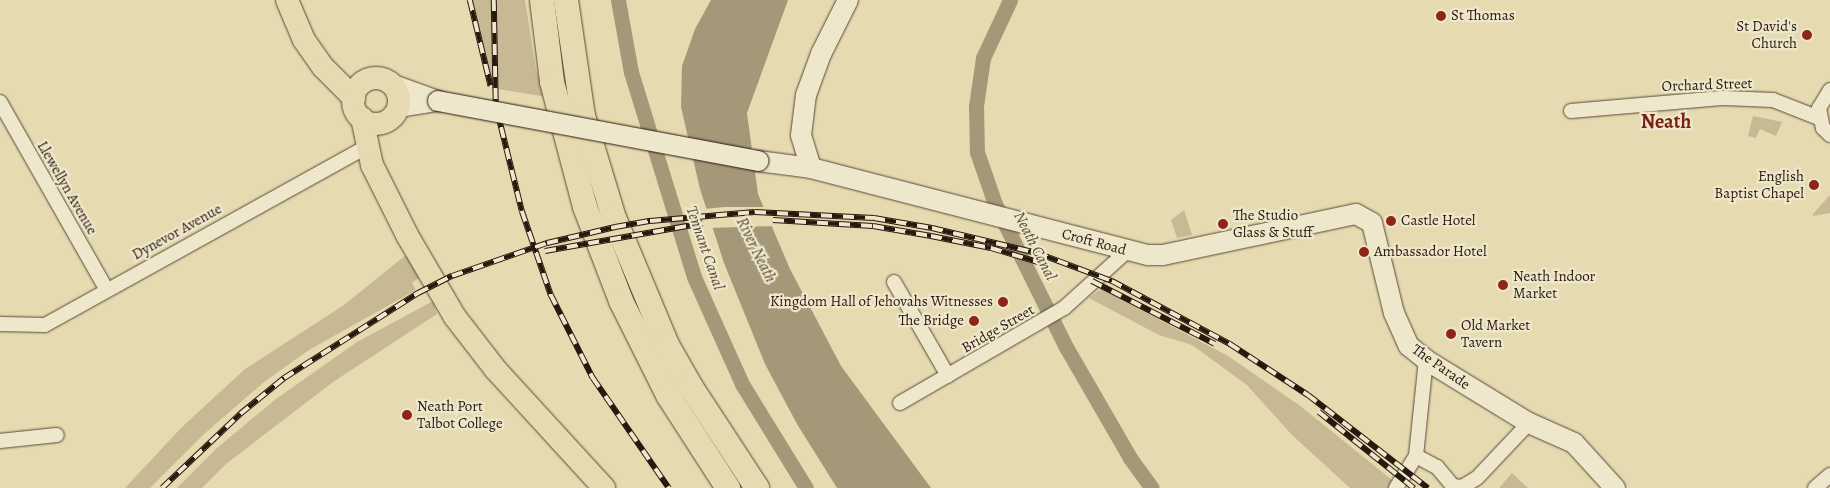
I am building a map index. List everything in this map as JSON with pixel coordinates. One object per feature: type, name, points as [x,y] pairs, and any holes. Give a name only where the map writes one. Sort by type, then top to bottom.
[{"type":"highway","points":[[542,0],[552,82],[585,207],[621,301],[668,395],[728,488]]},
{"type":"highway","points":[[566,0],[583,116],[596,165],[621,235],[667,345],[690,387],[758,488]]},
{"type":"main road","points":[[287,0],[304,40],[323,67],[354,98]]},
{"type":"main road","points":[[811,168],[802,135],[811,77],[848,0]]},
{"type":"main road","points":[[304,40],[334,63],[369,79],[382,78],[393,85],[438,101]]},
{"type":"main road","points":[[369,79],[359,86],[354,98],[354,107],[362,118],[366,147],[407,235],[455,317],[496,370],[604,488]]},
{"type":"main road","points":[[385,185],[380,145],[399,99],[393,85]]},
{"type":"main road","points":[[362,118],[373,123],[392,114],[438,101]]},
{"type":"main road","name":"Croft Road","points":[[438,101],[762,162],[811,168],[1127,251],[1163,255],[1350,213],[1363,216],[1372,223]]},
{"type":"main road","points":[[762,162],[802,135]]},
{"type":"main road","name":"The Parade","points":[[1372,223],[1394,313],[1409,346],[1426,360],[1529,423],[1559,434],[1587,455],[1615,488]]},
{"type":"street","points":[[1830,90],[1819,108],[1819,118],[1830,135]]},
{"type":"street","name":"Orchard Street","points":[[1571,111],[1733,98],[1773,100],[1819,118]]},
{"type":"street","name":"Llewellyn Avenue","points":[[0,102],[108,290]]},
{"type":"street","name":"Dynevor Avenue","points":[[0,324],[45,325],[366,147]]},
{"type":"street","name":"Bridge Street","points":[[900,403],[1038,325],[1064,308],[1127,251]]},
{"type":"street","points":[[894,282],[948,376]]},
{"type":"street","points":[[1396,488],[1416,456],[1426,360]]},
{"type":"street","points":[[1416,456],[1437,467],[1453,486],[1462,487],[1477,478],[1529,423]]},
{"type":"street","points":[[0,441],[57,436]]},
{"type":"street","points":[[1815,488],[1830,475]]},
{"type":"shaded area","points":[[473,0],[525,0],[536,70],[547,97],[492,88]]},
{"type":"shaded area","points":[[1753,116],[1782,122],[1776,136],[1760,129],[1756,138],[1748,136]]},
{"type":"shaded area","points":[[1830,195],[1830,213],[1813,216],[1813,214]]},
{"type":"shaded area","points":[[1184,210],[1192,235],[1177,238],[1171,220]]},
{"type":"shaded area","points":[[406,255],[420,277],[412,283],[416,290],[309,350],[264,382],[204,434],[150,488],[125,488],[181,428],[245,369],[344,305]]},
{"type":"shaded area","points":[[1101,289],[1228,356],[1299,405],[1402,488],[1350,488],[1292,435],[1247,385],[1192,345],[1159,335],[1089,298]]},
{"type":"shaded area","points":[[433,301],[437,314],[333,382],[226,464],[202,488],[177,488],[217,448],[276,399],[357,342]]},
{"type":"shaded area","points":[[1512,473],[1528,488],[1499,488]]},
{"type":"water","name":"River Neath","points":[[711,0],[788,0],[747,113],[758,194],[790,269],[841,366],[931,488],[837,488],[797,424],[765,364],[724,263],[700,189],[681,107],[682,66],[695,29]]},
{"type":"pier","points":[[767,207],[775,226],[710,228],[704,209]]},
{"type":"waterway","name":"Tennant Canal","points":[[618,0],[631,72],[694,277],[742,384],[806,488]]},
{"type":"waterway","name":"Neath Canal","points":[[1010,0],[983,58],[976,106],[977,152],[995,204],[1066,347],[1130,458],[1152,488]]},
{"type":"railway","points":[[470,0],[491,87]]},
{"type":"railway","points":[[494,0],[496,106],[522,211],[551,295],[593,378],[669,488]]},
{"type":"railway","points":[[162,488],[240,414],[284,378],[418,293],[452,276],[547,243],[615,227],[650,221],[755,212],[874,218],[932,228],[1037,253],[1112,281],[1230,344],[1308,395],[1428,488]]},
{"type":"railway","points":[[773,220],[873,226],[991,248],[1048,265]]},
{"type":"railway","points":[[545,251],[703,223]]},
{"type":"railway","points":[[1092,281],[1215,344]]},
{"type":"railway","points":[[1319,412],[1414,488]]},
{"type":"place","name":"St Thomas","points":[[1441,16]]},
{"type":"place","name":"St David's Church","points":[[1807,35]]},
{"type":"place","name":"English Baptist Chapel","points":[[1814,185]]},
{"type":"place","name":"Castle Hotel","points":[[1391,221]]},
{"type":"place","name":"The Studio Glass & Stuff","points":[[1223,224]]},
{"type":"place","name":"Ambassador Hotel","points":[[1364,252]]},
{"type":"place","name":"Neath Indoor Market","points":[[1503,285]]},
{"type":"place","name":"Kingdom Hall of Jehovahs Witnesses","points":[[1003,302]]},
{"type":"place","name":"The Bridge","points":[[974,321]]},
{"type":"place","name":"Old Market Tavern","points":[[1451,334]]},
{"type":"place","name":"Neath Port Talbot College","points":[[407,415]]},
{"type":"district","name":"Neath","points":[[1666,121]]}]
